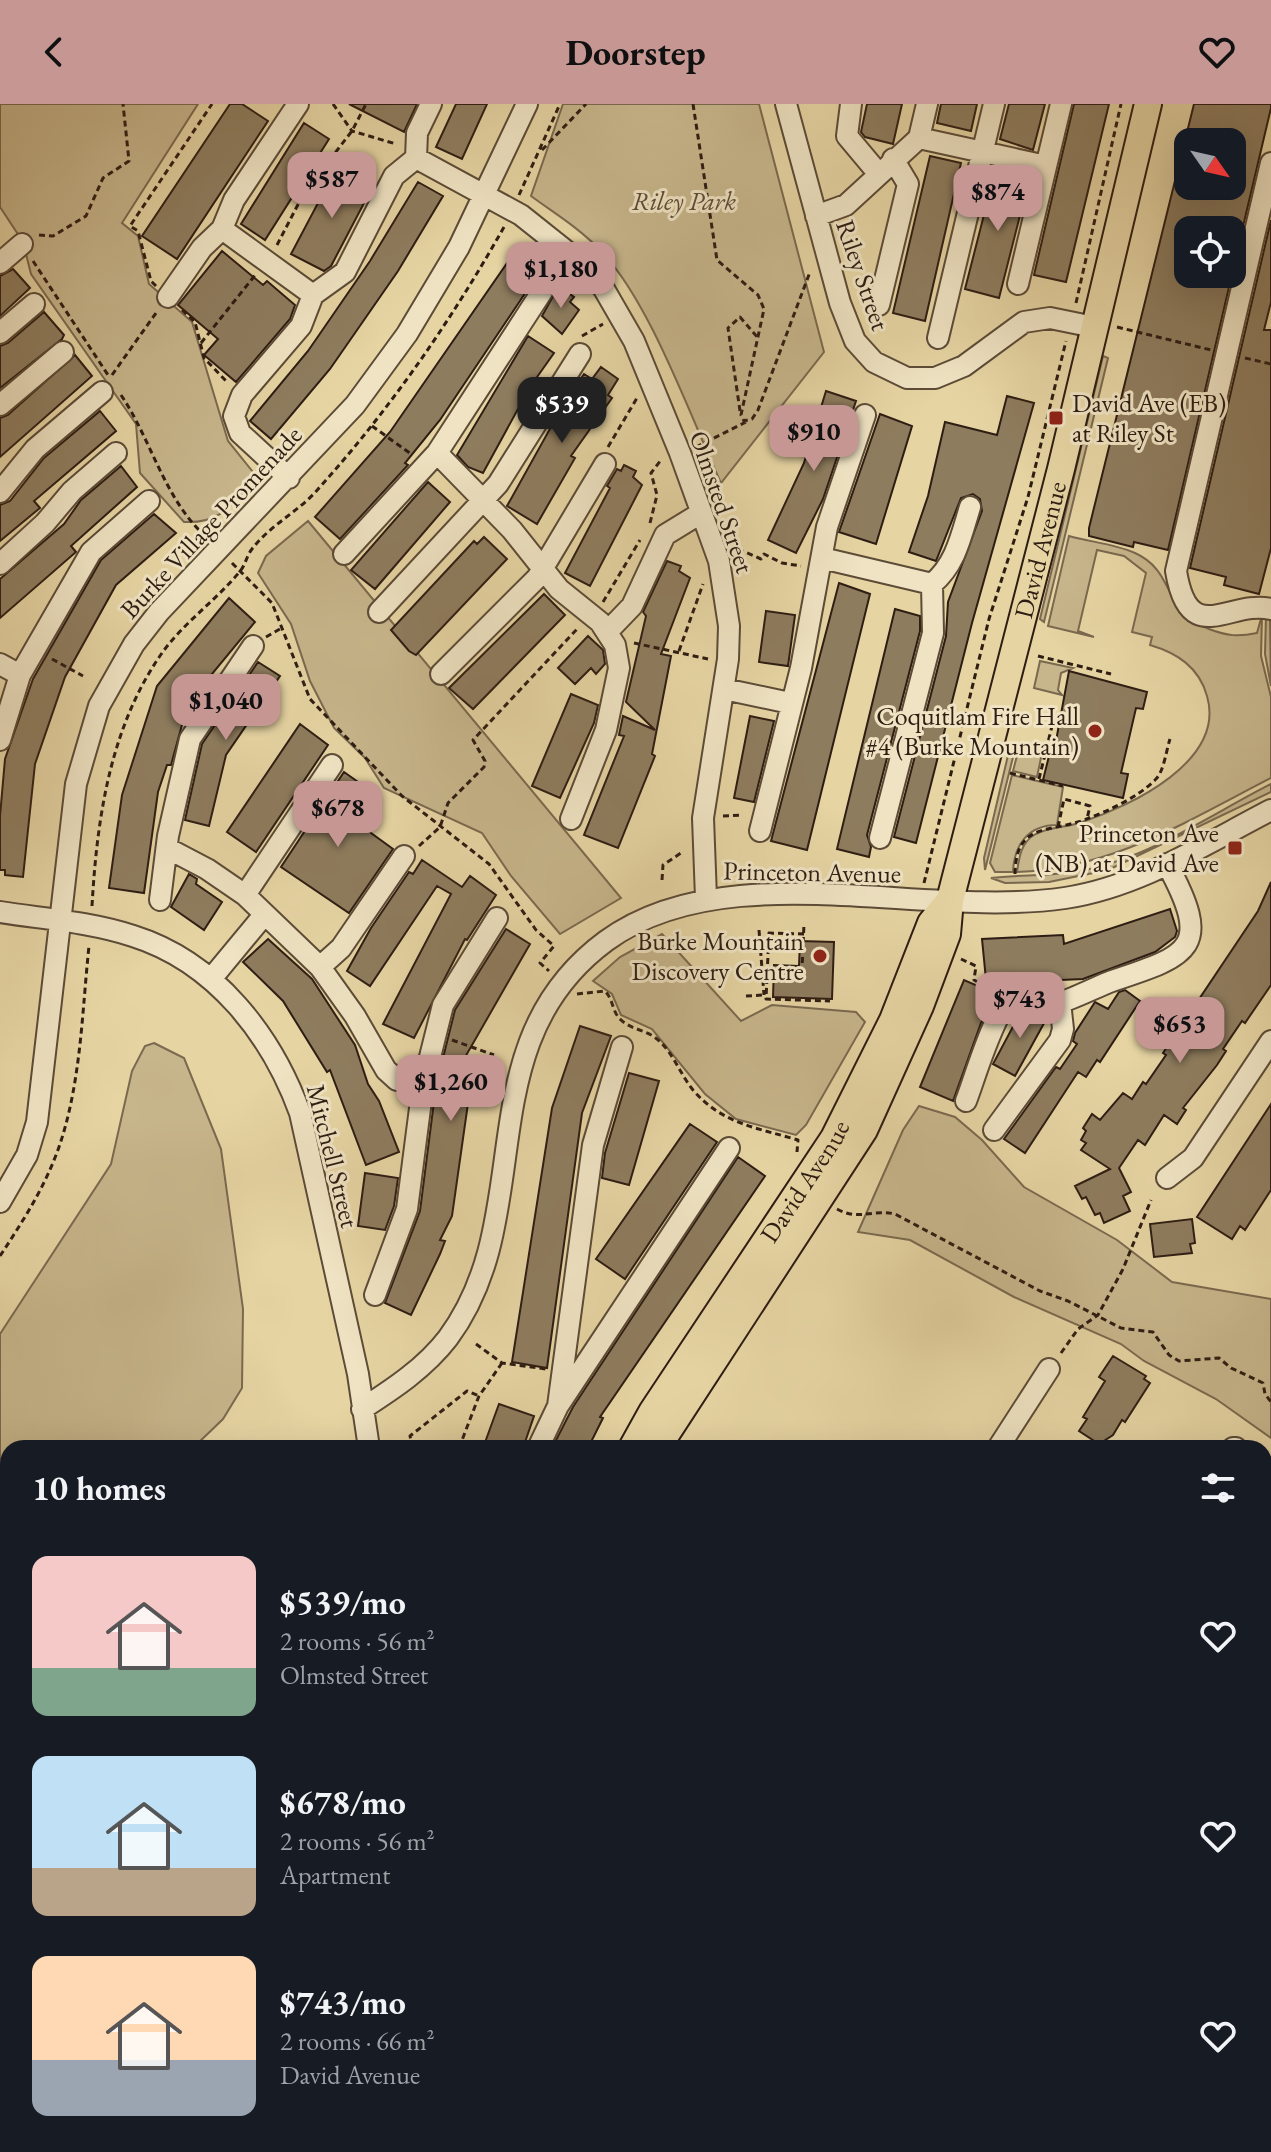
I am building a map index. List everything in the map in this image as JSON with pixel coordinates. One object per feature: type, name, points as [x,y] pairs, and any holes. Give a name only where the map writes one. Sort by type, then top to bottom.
[{"type":"main road","name":"David Avenue","points":[[662,1440],[864,1130],[920,1006],[947,934],[950,900],[1106,327],[1148,104]]},
{"type":"main road","name":"David Avenue","points":[[636,1440],[834,1138],[882,1044],[931,923],[950,900]]},
{"type":"street","points":[[168,297],[202,248],[222,229],[234,200],[298,104]]},
{"type":"street","points":[[289,478],[235,425],[236,406],[301,326],[313,295],[345,272],[394,176],[416,152],[417,133],[431,104]]},
{"type":"street","name":"Burke Village Promenade","points":[[0,1202],[27,1155],[37,1122],[63,922],[76,784],[99,706],[134,644],[159,612],[355,405],[407,334],[459,247],[527,104]]},
{"type":"street","name":"Riley Street","points":[[786,104],[851,331],[866,355],[889,372],[924,379],[951,373],[1012,329],[1030,320],[1061,319],[1106,327]]},
{"type":"street","points":[[851,104],[847,136],[908,184],[879,305]]},
{"type":"street","points":[[816,216],[846,205],[919,138],[927,104]]},
{"type":"street","points":[[938,338],[994,104]]},
{"type":"street","points":[[1018,284],[1061,104]]},
{"type":"street","points":[[919,138],[1046,166]]},
{"type":"street","name":"Olmsted Street","points":[[416,152],[558,241],[604,289],[642,359],[719,561],[725,593],[728,659],[703,818],[706,898]]},
{"type":"street","points":[[1271,163],[1176,565],[1186,601],[1204,616],[1220,617],[1255,606],[1271,609]]},
{"type":"street","points":[[222,229],[313,295]]},
{"type":"street","points":[[0,263],[22,244]]},
{"type":"street","points":[[344,554],[427,456],[543,290]]},
{"type":"street","points":[[0,333],[34,304]]},
{"type":"street","points":[[0,405],[63,352]]},
{"type":"street","points":[[379,612],[483,502],[580,354]]},
{"type":"street","points":[[0,492],[35,449],[110,391]]},
{"type":"street","points":[[760,831],[801,668],[827,527],[865,415]]},
{"type":"street","points":[[0,564],[45,523],[63,499],[116,453]]},
{"type":"street","points":[[427,456],[483,502],[521,540],[542,570],[608,631],[619,668],[606,730],[571,819]]},
{"type":"street","points":[[441,674],[542,570],[605,464]]},
{"type":"street","points":[[0,740],[20,675],[91,552],[149,501]]},
{"type":"street","points":[[932,584],[946,572],[970,507]]},
{"type":"street","points":[[608,631],[632,606],[665,535],[701,513]]},
{"type":"street","points":[[821,564],[932,584]]},
{"type":"street","points":[[880,838],[933,633],[932,584]]},
{"type":"street","points":[[160,900],[167,848],[190,739],[253,646]]},
{"type":"street","points":[[0,664],[20,675]]},
{"type":"street","points":[[724,689],[790,703]]},
{"type":"street","points":[[245,895],[332,765]]},
{"type":"street","name":"Princeton Avenue","points":[[362,1409],[425,1363],[447,1340],[473,1297],[491,1245],[520,1063],[538,1020],[562,983],[590,954],[623,929],[664,909],[706,898],[769,895],[1012,902],[1076,896],[1113,887],[1167,864],[1271,810]]},
{"type":"street","points":[[167,848],[207,869],[245,895],[320,967],[355,1016],[386,1070],[397,1080],[423,1085]]},
{"type":"street","points":[[320,967],[341,948],[404,856]]},
{"type":"street","points":[[966,1101],[1007,1003],[1014,996],[1029,992],[1060,1002],[1080,991],[1168,963],[1180,952],[1192,926],[1179,886],[1167,864]]},
{"type":"street","name":"Mitchell Street","points":[[0,912],[135,936],[211,979],[266,1040],[287,1076],[300,1113],[358,1374],[368,1440]]},
{"type":"street","points":[[211,979],[264,915]]},
{"type":"street","points":[[375,1295],[407,1209],[423,1085],[443,1005],[497,918]]},
{"type":"street","points":[[994,1130],[1060,1040],[1060,1002]]},
{"type":"street","points":[[1167,1178],[1193,1158],[1271,1041]]},
{"type":"street","points":[[558,1406],[560,1371],[593,1145],[622,1047]]},
{"type":"street","points":[[542,1440],[558,1406],[729,1148]]},
{"type":"street","points":[[1003,1440],[1049,1369]]},
{"type":"path","points":[[63,232],[89,213],[103,178],[130,157],[123,104]]},
{"type":"path","points":[[212,104],[130,226],[138,231],[151,281],[195,322],[204,358],[242,395]]},
{"type":"path","points":[[333,104],[352,131],[416,152]]},
{"type":"path","points":[[200,343],[267,262],[304,193],[352,131],[366,104]]},
{"type":"path","points":[[523,189],[560,104]]},
{"type":"path","points":[[540,153],[586,104]]},
{"type":"path","points":[[693,104],[717,260],[762,301],[764,309],[741,415]]},
{"type":"path","points":[[1076,302],[1121,104]]},
{"type":"path","points":[[92,901],[107,782],[131,706],[174,638],[240,571],[251,549],[292,510],[312,496],[372,426],[457,308],[504,227]]},
{"type":"path","points":[[22,244],[110,378],[168,297]]},
{"type":"path","points":[[689,449],[746,422],[758,410],[810,272]]},
{"type":"path","points":[[746,422],[741,415],[728,328],[740,317],[758,339]]},
{"type":"path","points":[[1106,327],[1190,345]]},
{"type":"path","points":[[925,879],[989,619],[1028,497],[1065,345]]},
{"type":"path","points":[[1253,360],[1271,364]]},
{"type":"path","points":[[110,391],[140,424],[178,507],[199,530]]},
{"type":"path","points":[[605,464],[602,457],[637,398]]},
{"type":"path","points":[[372,426],[427,456]]},
{"type":"path","points":[[598,607],[614,587],[655,512],[657,495],[651,473],[656,465],[672,456]]},
{"type":"path","points":[[738,549],[761,559],[764,554],[782,563],[821,564]]},
{"type":"path","points":[[230,560],[272,603],[310,699],[402,796],[489,864],[505,882],[536,930],[554,946],[540,963],[581,996],[605,991],[619,1018],[629,1028],[647,1032],[660,1042],[695,1092],[710,1105],[739,1125],[798,1140],[796,1147]]},
{"type":"path","points":[[678,653],[705,580]]},
{"type":"path","points":[[404,856],[440,827],[448,803],[482,769],[485,761],[473,740],[584,621]]},
{"type":"path","points":[[641,644],[708,659]]},
{"type":"path","points":[[42,653],[83,676]]},
{"type":"path","points":[[1038,656],[1111,674]]},
{"type":"path","points":[[1039,779],[1053,722]]},
{"type":"path","points":[[1015,874],[1019,849],[1027,837],[1046,828],[1087,819],[1120,804],[1158,778],[1170,739]]},
{"type":"path","points":[[1010,773],[1063,786]]},
{"type":"path","points":[[1058,827],[1064,799],[1090,806],[1087,819]]},
{"type":"path","points":[[721,816],[744,815]]},
{"type":"path","points":[[662,880],[663,865],[681,853]]},
{"type":"path","points":[[767,968],[802,969],[804,924]]},
{"type":"path","points":[[759,930],[766,999],[830,1001]]},
{"type":"path","points":[[765,977],[769,933],[804,934]]},
{"type":"path","points":[[0,1256],[40,1192],[64,1133],[74,1088],[89,948]]},
{"type":"path","points":[[958,958],[976,966],[974,980],[977,984],[994,990],[1007,1003]]},
{"type":"path","points":[[746,996],[765,995]]},
{"type":"path","points":[[443,1037],[494,1055]]},
{"type":"path","points":[[799,1160],[807,1147]]},
{"type":"path","points":[[1049,1369],[1078,1329],[1098,1315],[1123,1269],[1151,1200]]},
{"type":"path","points":[[835,1208],[854,1217],[883,1212],[895,1214],[1040,1291],[1121,1328],[1153,1332],[1169,1355],[1179,1361],[1219,1358],[1231,1368],[1263,1383],[1265,1394],[1271,1402]]},
{"type":"path","points":[[476,1344],[502,1363],[560,1371]]},
{"type":"path","points":[[462,1440],[479,1396],[502,1363]]},
{"type":"path","points":[[411,1440],[410,1436],[467,1391],[479,1396]]},
{"type":"green space","points":[[0,104],[198,104],[122,223],[138,236],[149,284],[192,322],[228,441],[257,477],[226,510],[217,515],[197,522],[184,522],[140,473],[136,424],[31,274],[23,242],[0,207]]},
{"type":"green space","name":"Riley Park","points":[[563,104],[759,104],[824,352],[721,483],[635,297],[599,249],[531,196]]},
{"type":"green space","points":[[1103,356],[1108,358],[1044,622],[1040,619]]},
{"type":"green space","points":[[308,521],[621,898],[560,934],[511,876],[482,833],[384,788],[365,758],[334,728],[310,681],[291,624],[258,573],[266,556]]},
{"type":"green space","points":[[1069,536],[1127,550],[1148,561],[1158,570],[1183,613],[1209,629],[1233,635],[1257,633],[1262,615],[1261,656],[1271,697],[1271,778],[1149,840],[1117,852],[1052,869],[1017,872],[1023,847],[1034,835],[1102,815],[1125,805],[1170,777],[1189,760],[1202,741],[1209,719],[1207,696],[1193,669],[1178,657],[1150,645],[1152,637],[1132,632],[1146,573],[1124,556],[1097,550],[1078,631],[1094,637],[1048,626]]},
{"type":"green space","points":[[1266,615],[1270,620],[1271,686],[1265,654]]},
{"type":"green space","points":[[1040,661],[1073,668],[1061,673],[1058,690],[1062,695],[1034,688]]},
{"type":"green space","points":[[1019,748],[1042,753],[1037,777],[1013,771]]},
{"type":"green space","points":[[1015,749],[985,870],[984,858],[1009,751]]},
{"type":"green space","points":[[1012,775],[1063,787],[1057,825],[1038,829],[1024,838],[1016,853],[1013,872],[995,872],[990,863]]},
{"type":"green space","points":[[1271,784],[1271,792],[1108,870],[1049,882],[1005,883],[991,878],[1068,873],[1117,861],[1184,831]]},
{"type":"green space","points":[[662,934],[741,1021],[772,1005],[856,1012],[865,1022],[806,1125],[796,1135],[736,1119],[705,1094],[652,1029],[621,1015],[612,994],[593,981],[620,957]]},
{"type":"green space","points":[[154,1043],[184,1058],[221,1149],[243,1309],[242,1388],[223,1419],[201,1440],[0,1440],[0,1334],[111,1164],[132,1071],[145,1046]]},
{"type":"green space","points":[[919,1106],[955,1117],[982,1140],[1024,1187],[1117,1240],[1172,1282],[1271,1299],[1271,1438],[1216,1399],[1144,1361],[1121,1344],[1014,1297],[910,1240],[858,1232],[903,1130]]},
{"type":"building","points":[[230,104],[242,104],[268,121],[177,259],[142,236]]},
{"type":"building","points":[[349,104],[417,104],[404,132]]},
{"type":"building","points":[[456,104],[487,104],[462,159],[436,147]]},
{"type":"building","points":[[867,104],[902,104],[893,144],[865,137],[861,132]]},
{"type":"building","points":[[941,104],[977,104],[971,131],[937,123]]},
{"type":"building","points":[[1009,104],[1045,104],[1033,150],[1000,139]]},
{"type":"building","points":[[1074,104],[1109,104],[1066,282],[1034,275]]},
{"type":"building","points":[[1194,104],[1271,104],[1245,216],[1174,216],[1174,288],[1229,288],[1168,550],[1134,542],[1133,547],[1089,536],[1174,185],[1174,200],[1246,200],[1246,128],[1188,128]]},
{"type":"building","points":[[304,123],[329,139],[265,240],[241,224]]},
{"type":"building","points":[[930,156],[961,163],[925,321],[893,313]]},
{"type":"building","points":[[337,167],[373,186],[331,266],[324,271],[291,254]]},
{"type":"building","points":[[996,168],[1030,176],[999,298],[965,289]]},
{"type":"building","points":[[418,182],[443,196],[398,271],[330,369],[271,439],[250,421],[308,351],[370,261]]},
{"type":"building","points":[[1271,220],[1271,302],[1264,330],[1271,330],[1271,548],[1259,594],[1224,585],[1226,577],[1190,568]]},
{"type":"building","points":[[516,250],[543,268],[540,273],[547,278],[532,283],[440,420],[405,463],[408,465],[340,539],[315,517],[390,432]]},
{"type":"building","points":[[222,251],[263,285],[267,281],[295,305],[290,319],[236,382],[204,355],[218,339],[178,305]]},
{"type":"building","points":[[13,269],[30,288],[0,316],[0,276]]},
{"type":"building","points":[[553,282],[574,297],[570,302],[579,310],[562,334],[542,316],[556,291]]},
{"type":"building","points":[[44,312],[64,335],[62,339],[0,388],[0,346],[8,343]]},
{"type":"building","points":[[528,336],[554,353],[530,387],[483,473],[468,467],[457,455]]},
{"type":"building","points":[[75,355],[92,376],[0,457],[0,418],[8,415]]},
{"type":"building","points":[[601,367],[618,379],[608,395],[612,398],[571,456],[575,458],[537,524],[507,506],[566,400],[584,374],[592,379]]},
{"type":"building","points":[[826,391],[856,401],[823,499],[796,553],[768,540],[804,463]]},
{"type":"building","points":[[1007,396],[1034,403],[972,623],[916,843],[894,837],[946,636],[948,602],[982,511],[980,499],[973,494],[961,498],[936,561],[909,552],[928,496],[945,422],[997,435]]},
{"type":"building","points":[[100,411],[116,431],[34,501],[40,508],[0,541],[0,505],[10,501],[44,458]]},
{"type":"building","points":[[880,414],[912,426],[876,544],[839,532]]},
{"type":"building","points":[[624,465],[636,471],[633,477],[642,485],[590,586],[565,573],[610,488],[607,486],[617,469],[621,471]]},
{"type":"building","points":[[121,466],[137,487],[71,546],[76,552],[0,618],[0,579],[64,524],[81,500]]},
{"type":"building","points":[[428,482],[450,502],[375,589],[351,570]]},
{"type":"building","points":[[154,514],[176,533],[116,585],[65,677],[35,764],[23,877],[5,875],[5,870],[0,870],[0,816],[5,759],[33,679],[101,560]]},
{"type":"building","points":[[484,537],[507,559],[416,655],[409,651],[391,630],[474,541],[477,544]]},
{"type":"building","points":[[667,561],[681,566],[679,571],[690,578],[661,654],[671,656],[652,754],[655,756],[618,848],[584,835],[624,736],[619,735],[623,716],[655,730],[626,702],[646,616],[643,612]]},
{"type":"building","points":[[839,583],[870,594],[807,850],[771,841]]},
{"type":"building","points":[[544,594],[565,615],[473,709],[449,688]]},
{"type":"building","points":[[229,598],[255,622],[188,703],[171,765],[167,765],[158,792],[144,893],[109,888],[122,795],[157,686]]},
{"type":"building","points":[[895,609],[920,616],[920,631],[867,835],[871,847],[869,857],[837,849]]},
{"type":"building","points":[[766,611],[795,615],[788,666],[759,662]]},
{"type":"building","points":[[588,636],[603,650],[605,664],[596,674],[591,668],[575,684],[558,668]]},
{"type":"building","points":[[258,662],[280,676],[226,755],[209,826],[185,820],[202,744]]},
{"type":"building","name":"Coquitlam Fire Hall #4 (Burke Mountain)","points":[[1069,671],[1147,692],[1143,709],[1136,708],[1121,773],[1128,774],[1123,798],[1043,780],[1049,756],[1053,757]]},
{"type":"building","points":[[571,694],[598,705],[594,723],[560,798],[532,786]]},
{"type":"building","points":[[750,716],[774,721],[754,802],[734,798]]},
{"type":"building","points":[[300,724],[328,745],[256,852],[227,832]]},
{"type":"building","points":[[344,772],[368,789],[349,817],[393,849],[349,913],[281,867]]},
{"type":"building","points":[[422,860],[462,887],[470,876],[496,895],[465,939],[414,1038],[383,1024],[451,894],[437,886],[370,986],[347,971],[371,928],[409,872],[413,874]]},
{"type":"building","points":[[189,874],[197,879],[196,884],[222,902],[204,930],[171,907]]},
{"type":"building","points":[[1271,882],[1271,985],[1245,1023],[1242,1021],[1223,1049],[1226,1051],[1217,1065],[1183,1108],[1186,1110],[1177,1124],[1164,1115],[1145,1145],[1138,1140],[1119,1168],[1131,1192],[1123,1196],[1130,1211],[1104,1223],[1100,1213],[1095,1215],[1086,1197],[1082,1199],[1075,1186],[1110,1169],[1081,1150],[1086,1143],[1081,1140],[1086,1131],[1083,1128],[1092,1114],[1100,1120],[1123,1093],[1132,1099],[1143,1082],[1146,1084],[1166,1055],[1163,1053],[1258,911]]},
{"type":"building","points":[[1170,909],[1177,931],[1175,937],[1155,952],[1083,979],[1039,981],[1040,978],[1004,983],[981,1023],[953,1101],[920,1087],[964,980],[987,990],[982,939],[1063,935],[1064,944]]},
{"type":"building","points":[[506,929],[530,944],[464,1059],[474,1061],[452,1216],[440,1240],[445,1241],[440,1254],[411,1315],[385,1303],[420,1211],[436,1086],[455,1010]]},
{"type":"building","points":[[268,939],[312,979],[355,1045],[368,1084],[379,1101],[399,1152],[366,1165],[330,1070],[327,1072],[283,1001],[243,962]]},
{"type":"building","name":"Burke Mountain Discovery Centre","points":[[800,941],[834,942],[832,999],[773,997],[774,965],[799,966]]},
{"type":"building","points":[[1125,990],[1140,1001],[1100,1062],[1097,1060],[1086,1077],[1078,1072],[1025,1153],[1004,1139],[1056,1067],[1060,1069],[1077,1044],[1073,1041],[1075,1033],[1095,1002],[1108,1009],[1119,992]]},
{"type":"building","points":[[1024,1006],[1048,1016],[1015,1076],[993,1064]]},
{"type":"building","points":[[580,1026],[611,1036],[582,1113],[547,1368],[512,1362],[552,1108]]},
{"type":"building","points":[[629,1073],[659,1081],[629,1185],[602,1178],[605,1153]]},
{"type":"building","points":[[1271,1104],[1271,1190],[1245,1230],[1240,1226],[1232,1239],[1197,1217]]},
{"type":"building","points":[[690,1124],[717,1142],[625,1279],[596,1259]]},
{"type":"building","points":[[738,1157],[765,1176],[600,1417],[603,1418],[592,1440],[556,1440],[573,1407]]},
{"type":"building","points":[[365,1173],[398,1178],[394,1206],[385,1230],[358,1226]]},
{"type":"building","points":[[1192,1219],[1195,1243],[1190,1244],[1192,1253],[1154,1257],[1150,1224]]},
{"type":"building","points":[[1113,1356],[1146,1376],[1144,1379],[1150,1383],[1125,1422],[1122,1420],[1113,1435],[1105,1440],[1093,1440],[1079,1431],[1087,1419],[1083,1417],[1105,1381],[1099,1377]]},
{"type":"building","points":[[499,1404],[534,1416],[526,1440],[486,1440]]},
{"type":"place","name":"David Ave (EB) at Riley St","points":[[1056,418]]},
{"type":"place","name":"Coquitlam Fire Hall #4 (Burke Mountain)","points":[[1095,731]]},
{"type":"place","name":"Princeton Ave (NB) at David Ave","points":[[1235,848]]},
{"type":"place","name":"Burke Mountain Discovery Centre","points":[[820,956]]}]
